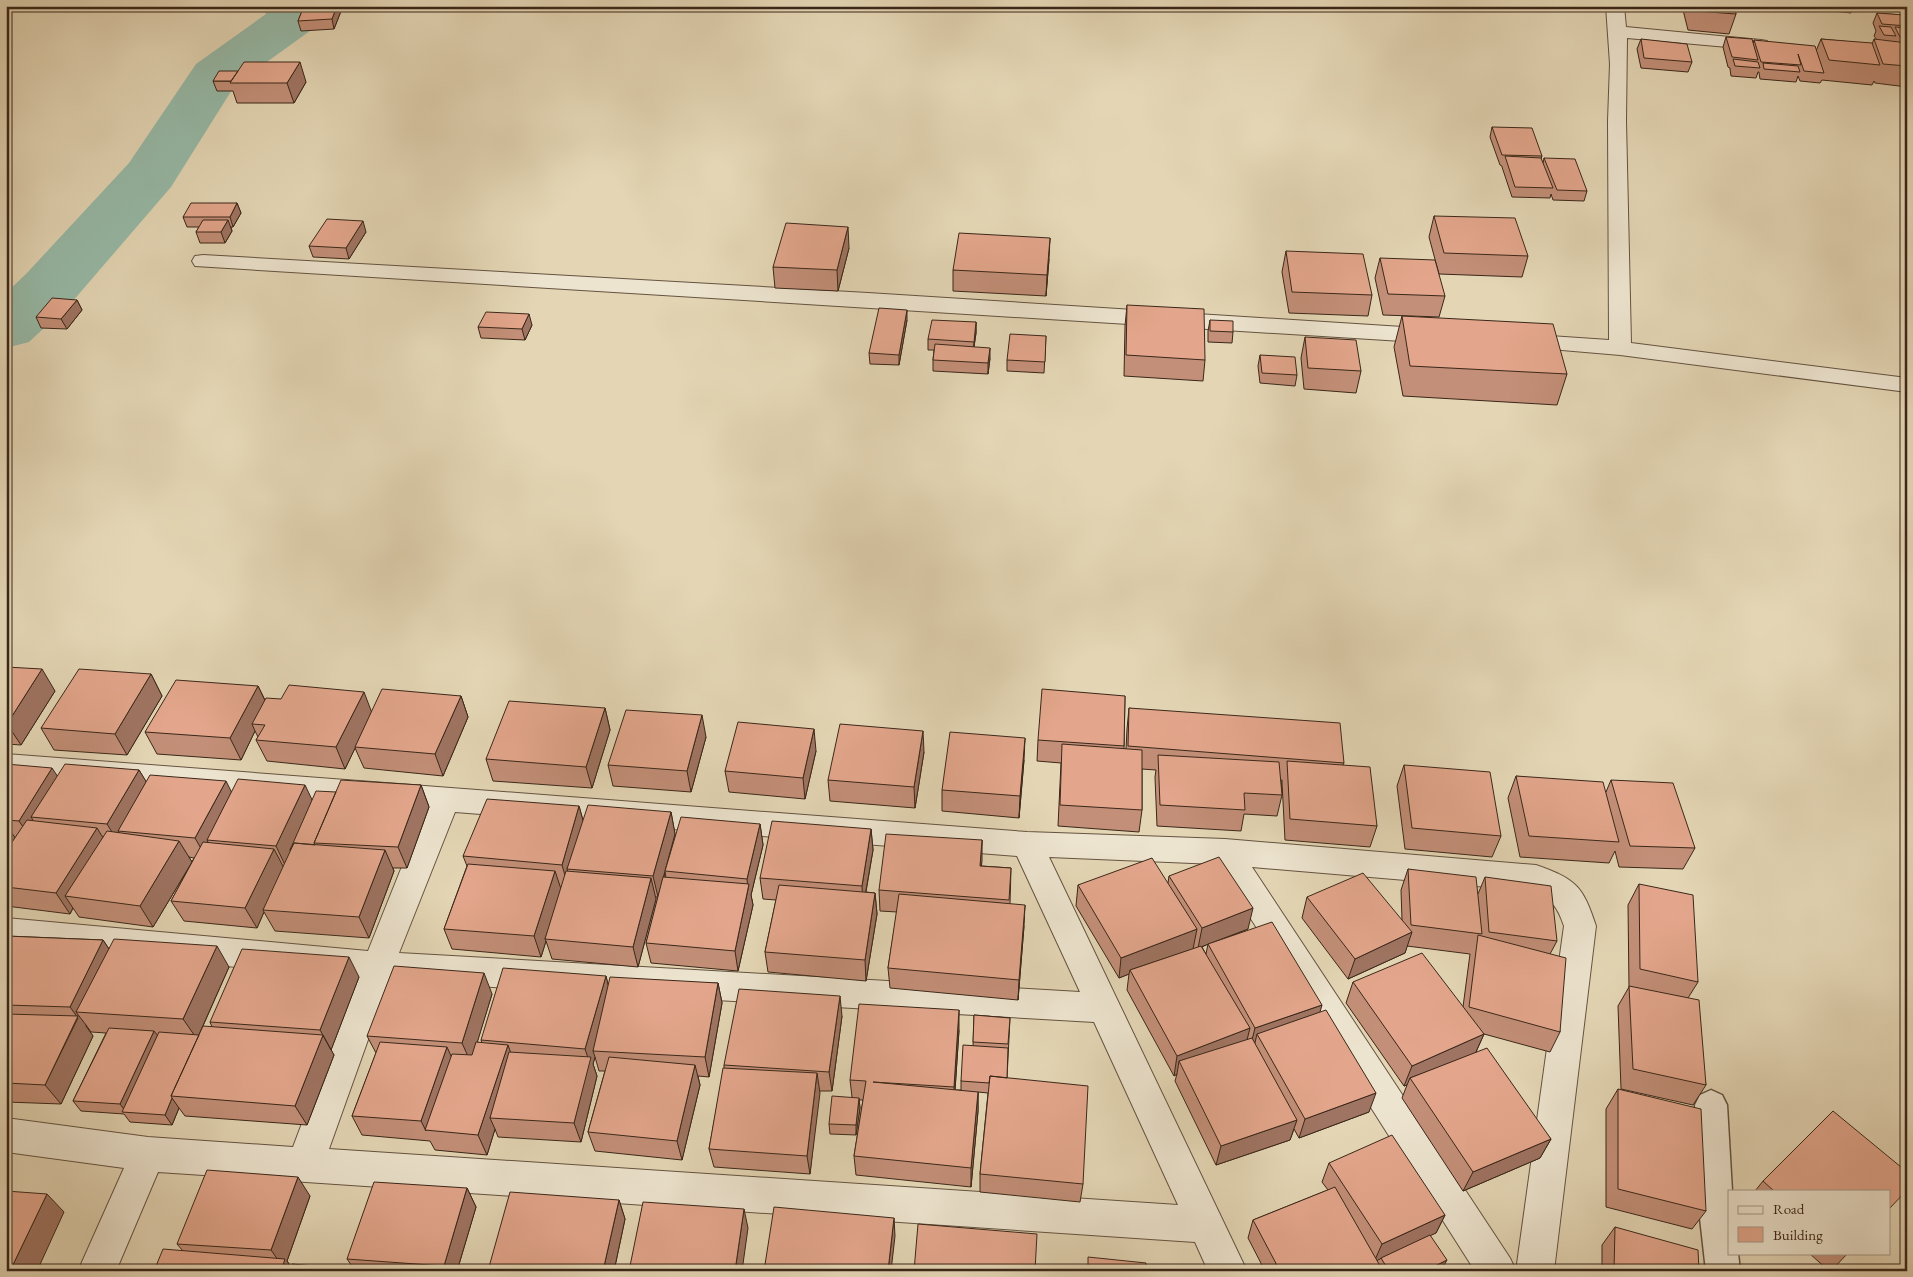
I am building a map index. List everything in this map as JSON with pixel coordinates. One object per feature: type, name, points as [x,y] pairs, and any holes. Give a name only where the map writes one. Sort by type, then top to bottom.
[{"type":"street","points":[[1615,6],[1618,32],[1620,348]]},
{"type":"street","points":[[1618,32],[1776,46]]},
{"type":"street","points":[[203,262],[868,300],[1452,337]]},
{"type":"street","points":[[1501,340],[1620,348],[1807,374],[1907,385]]},
{"type":"street","points":[[6,765],[1027,844],[1225,852],[1536,878],[1557,885],[1572,900],[1580,926],[1535,1271]]},
{"type":"street","points":[[305,1164],[378,966],[445,798]]},
{"type":"street","points":[[1027,844],[1228,1271]]},
{"type":"street","points":[[1225,852],[1496,1271]]},
{"type":"street","points":[[6,932],[378,966],[1103,1008]]},
{"type":"street","points":[[6,1135],[148,1154],[1207,1225]]},
{"type":"street","points":[[98,1271],[148,1154]]},
{"type":"lane","points":[[1711,1105],[1716,1209],[1724,1271]]},
{"type":"building","points":[[304,6],[337,6],[332,19],[298,21]]},
{"type":"building","points":[[1693,6],[1734,6],[1736,14],[1695,11]]},
{"type":"building","points":[[1877,13],[1904,15],[1907,20],[1907,26],[1882,24]]},
{"type":"building","points":[[1879,26],[1891,27],[1896,36],[1884,35]]},
{"type":"building","points":[[1895,27],[1907,28],[1907,38],[1900,37]]},
{"type":"building","points":[[1726,37],[1752,39],[1758,60],[1732,57]]},
{"type":"building","points":[[1641,39],[1687,44],[1692,62],[1644,58]]},
{"type":"building","points":[[1821,39],[1872,43],[1880,65],[1829,60]]},
{"type":"building","points":[[1874,39],[1907,43],[1907,66],[1883,64]]},
{"type":"building","points":[[1754,40],[1815,46],[1824,73],[1804,71],[1798,54],[1801,65],[1761,62]]},
{"type":"building","points":[[1733,59],[1758,62],[1760,68],[1735,66]]},
{"type":"building","points":[[244,62],[300,62],[287,83],[230,83]]},
{"type":"building","points":[[1763,63],[1798,66],[1800,72],[1764,69]]},
{"type":"building","points":[[219,71],[238,71],[231,81],[213,81]]},
{"type":"building","points":[[1492,127],[1532,128],[1542,156],[1502,155]]},
{"type":"building","points":[[1505,156],[1541,158],[1553,188],[1515,187]]},
{"type":"building","points":[[1544,158],[1575,159],[1587,191],[1557,190]]},
{"type":"building","points":[[191,203],[237,203],[230,217],[183,217]]},
{"type":"building","points":[[1434,216],[1515,218],[1528,256],[1444,253]]},
{"type":"building","points":[[327,219],[363,221],[346,248],[309,246]]},
{"type":"building","points":[[203,220],[228,220],[221,232],[196,232]]},
{"type":"building","points":[[786,223],[848,227],[837,270],[773,267]]},
{"type":"building","points":[[959,233],[1050,238],[1047,275],[953,270]]},
{"type":"building","points":[[1286,251],[1363,254],[1372,295],[1292,292]]},
{"type":"building","points":[[1380,258],[1435,260],[1445,296],[1388,294]]},
{"type":"building","points":[[52,298],[77,300],[61,319],[36,317]]},
{"type":"building","points":[[1127,305],[1204,309],[1205,360],[1126,355]]},
{"type":"building","points":[[879,308],[907,310],[899,355],[869,353]]},
{"type":"building","points":[[486,312],[529,314],[522,329],[478,327]]},
{"type":"building","points":[[1402,316],[1553,324],[1567,374],[1410,366]]},
{"type":"building","points":[[932,320],[976,322],[974,342],[928,339]]},
{"type":"building","points":[[1210,320],[1233,321],[1233,332],[1210,331]]},
{"type":"building","points":[[1010,334],[1046,336],[1045,362],[1007,360]]},
{"type":"building","points":[[1305,337],[1356,340],[1361,371],[1308,368]]},
{"type":"building","points":[[935,344],[990,348],[988,363],[933,360]]},
{"type":"building","points":[[1260,355],[1295,357],[1297,375],[1262,373]]},
{"type":"building","points":[[6,667],[42,669],[7,724],[6,724]]},
{"type":"building","points":[[79,669],[151,674],[115,734],[41,728]]},
{"type":"building","points":[[176,680],[258,686],[230,738],[145,732]]},
{"type":"building","points":[[289,685],[364,692],[336,747],[256,740],[265,725],[252,724],[266,698],[281,699]]},
{"type":"building","points":[[382,689],[461,696],[435,754],[355,747]]},
{"type":"building","points":[[1042,689],[1125,696],[1124,746],[1038,740]]},
{"type":"building","points":[[509,701],[605,708],[586,767],[486,759]]},
{"type":"building","points":[[1129,708],[1340,723],[1344,763],[1128,746]]},
{"type":"building","points":[[626,710],[702,715],[687,771],[608,765]]},
{"type":"building","points":[[738,722],[814,729],[803,778],[725,771]]},
{"type":"building","points":[[840,724],[923,731],[914,787],[828,780]]},
{"type":"building","points":[[950,732],[1025,738],[1020,796],[942,790]]},
{"type":"building","points":[[1062,744],[1142,750],[1142,810],[1060,805]]},
{"type":"building","points":[[1158,755],[1279,762],[1282,795],[1244,793],[1245,810],[1160,805]]},
{"type":"building","points":[[1287,761],[1370,767],[1377,826],[1290,819]]},
{"type":"building","points":[[6,764],[52,768],[19,821],[6,820]]},
{"type":"building","points":[[65,764],[139,770],[107,824],[31,817]]},
{"type":"building","points":[[1404,765],[1490,772],[1501,836],[1412,828]]},
{"type":"building","points":[[150,775],[226,781],[195,838],[118,831]]},
{"type":"building","points":[[1516,776],[1603,782],[1619,842],[1529,836]]},
{"type":"building","points":[[238,779],[305,785],[276,846],[207,840]]},
{"type":"building","points":[[341,780],[421,785],[398,847],[314,843]]},
{"type":"building","points":[[1611,780],[1673,783],[1695,848],[1630,846]]},
{"type":"building","points":[[316,791],[336,792],[314,843],[315,845],[294,843],[290,850]]},
{"type":"building","points":[[487,799],[579,806],[562,865],[463,856]]},
{"type":"building","points":[[588,805],[671,812],[653,876],[567,869]]},
{"type":"building","points":[[681,817],[760,824],[747,879],[665,871]]},
{"type":"building","points":[[27,820],[97,828],[56,893],[6,887],[6,851]]},
{"type":"building","points":[[772,821],[871,829],[862,886],[760,878]]},
{"type":"building","points":[[107,831],[179,841],[140,906],[65,896]]},
{"type":"building","points":[[886,834],[982,840],[980,866],[1011,868],[1009,900],[879,890]]},
{"type":"building","points":[[203,842],[274,849],[245,908],[171,901]]},
{"type":"building","points":[[294,843],[385,850],[359,917],[263,910]]},
{"type":"building","points":[[1219,857],[1253,908],[1202,928],[1169,876]]},
{"type":"building","points":[[1152,858],[1197,929],[1121,958],[1078,885]]},
{"type":"building","points":[[468,864],[555,871],[534,936],[444,929]]},
{"type":"building","points":[[1408,869],[1476,877],[1482,934],[1411,925]]},
{"type":"building","points":[[566,871],[651,878],[633,947],[545,939]]},
{"type":"building","points":[[1363,873],[1412,932],[1355,959],[1307,897]]},
{"type":"building","points":[[663,877],[749,884],[735,951],[646,943]]},
{"type":"building","points":[[1485,877],[1551,886],[1557,941],[1489,932]]},
{"type":"building","points":[[1639,884],[1693,895],[1698,982],[1640,969]]},
{"type":"building","points":[[779,885],[875,893],[865,960],[765,952]]},
{"type":"building","points":[[899,894],[1025,905],[1019,980],[888,968]]},
{"type":"building","points":[[1272,922],[1322,1005],[1255,1028],[1208,944]]},
{"type":"building","points":[[1478,935],[1566,958],[1560,1032],[1469,1007]]},
{"type":"building","points":[[6,936],[103,940],[70,1007],[6,1005]]},
{"type":"building","points":[[114,939],[217,946],[183,1019],[76,1012]]},
{"type":"building","points":[[1201,946],[1250,1028],[1177,1056],[1130,970]]},
{"type":"building","points":[[242,949],[349,957],[320,1030],[210,1022]]},
{"type":"building","points":[[1422,953],[1484,1034],[1412,1066],[1353,982]]},
{"type":"building","points":[[394,966],[484,973],[462,1043],[367,1036]]},
{"type":"building","points":[[503,968],[606,976],[585,1049],[481,1040]]},
{"type":"building","points":[[610,977],[718,983],[705,1057],[593,1051]]},
{"type":"building","points":[[1629,986],[1699,1000],[1706,1085],[1633,1069]]},
{"type":"building","points":[[739,989],[840,996],[829,1072],[724,1065]]},
{"type":"building","points":[[859,1004],[959,1010],[954,1087],[873,1082],[978,1092],[971,1168],[854,1156],[866,1081],[850,1080]]},
{"type":"building","points":[[1326,1010],[1376,1093],[1305,1119],[1257,1034]]},
{"type":"building","points":[[6,1014],[78,1016],[45,1085],[6,1083]]},
{"type":"building","points":[[974,1015],[1010,1018],[1008,1044],[973,1042]]},
{"type":"building","points":[[203,1026],[323,1035],[295,1106],[171,1096]]},
{"type":"building","points":[[109,1028],[154,1031],[120,1104],[73,1101]]},
{"type":"building","points":[[159,1032],[199,1035],[171,1096],[172,1098],[165,1115],[122,1112]]},
{"type":"building","points":[[1252,1038],[1297,1120],[1221,1146],[1179,1061]]},
{"type":"building","points":[[380,1042],[447,1047],[421,1121],[352,1116]]},
{"type":"building","points":[[476,1042],[508,1045],[478,1135],[425,1130],[452,1054],[472,1055]]},
{"type":"building","points":[[963,1045],[1008,1048],[1007,1078],[990,1076],[989,1083],[961,1081]]},
{"type":"building","points":[[1487,1048],[1551,1139],[1473,1172],[1410,1078]]},
{"type":"building","points":[[509,1052],[591,1057],[574,1123],[490,1118]]},
{"type":"building","points":[[609,1057],[695,1065],[677,1141],[588,1132]]},
{"type":"building","points":[[723,1068],[817,1073],[807,1156],[709,1149]]},
{"type":"building","points":[[990,1076],[1088,1086],[1083,1184],[980,1174]]},
{"type":"building","points":[[1618,1089],[1701,1109],[1706,1211],[1618,1189]]},
{"type":"building","points":[[832,1096],[859,1098],[856,1125],[829,1124]]},
{"type":"building","points":[[1833,1111],[1907,1172],[1907,1190],[1890,1208],[1890,1190],[1773,1190],[1763,1181]]},
{"type":"building","points":[[1392,1135],[1445,1215],[1382,1244],[1329,1163]]},
{"type":"building","points":[[207,1170],[298,1177],[271,1250],[177,1244]]},
{"type":"building","points":[[374,1182],[467,1188],[444,1266],[347,1259]]},
{"type":"building","points":[[1335,1187],[1383,1271],[1280,1271],[1253,1220]]},
{"type":"building","points":[[6,1191],[47,1194],[10,1271],[6,1271]]},
{"type":"building","points":[[510,1192],[619,1200],[603,1271],[536,1271],[489,1267]]},
{"type":"building","points":[[643,1202],[744,1209],[735,1271],[629,1271]]},
{"type":"building","points":[[774,1207],[894,1218],[888,1271],[764,1271]]},
{"type":"building","points":[[918,1224],[1037,1234],[1035,1271],[914,1271]]},
{"type":"building","points":[[1615,1227],[1698,1250],[1699,1271],[1614,1271]]},
{"type":"building","points":[[1430,1235],[1447,1260],[1425,1271],[1389,1271],[1381,1258]]},
{"type":"building","points":[[163,1249],[285,1259],[281,1271],[154,1271]]},
{"type":"building","points":[[1088,1257],[1146,1263],[1146,1271],[1088,1271]]},
{"type":"building","points":[[292,1264],[373,1271],[290,1271]]},
{"type":"waterway","points":[[6,328],[49,288],[150,175],[215,75],[296,17],[286,6]]}]
